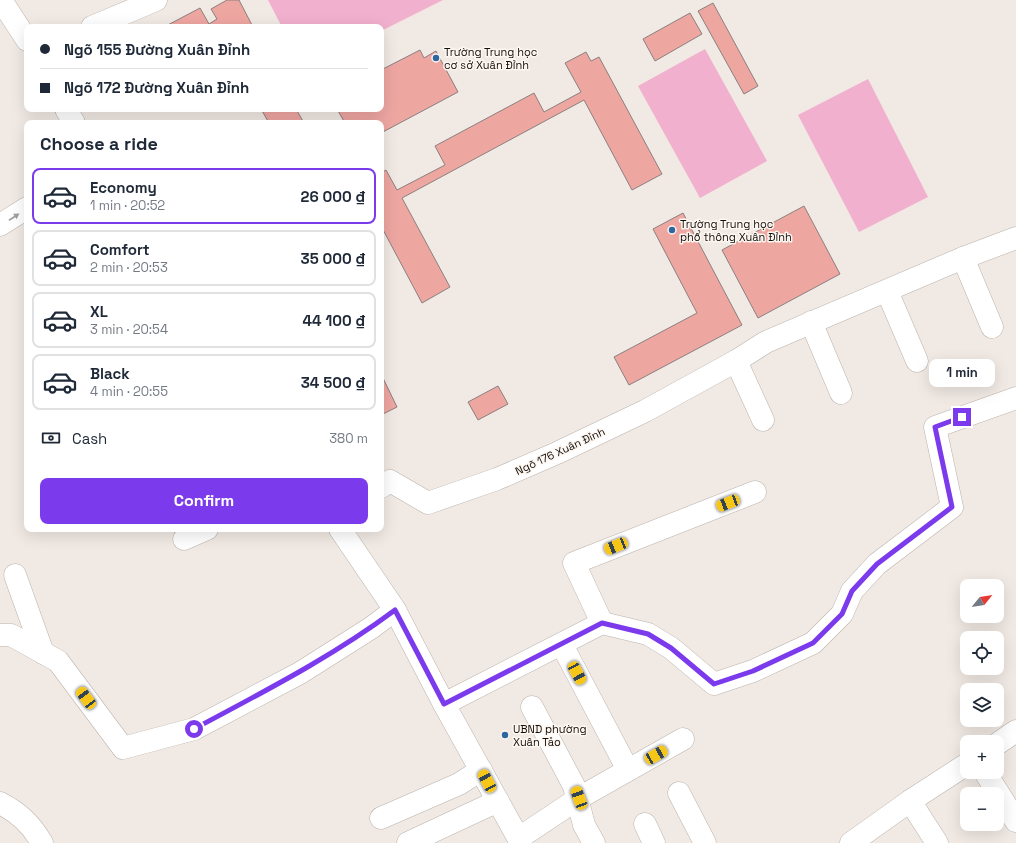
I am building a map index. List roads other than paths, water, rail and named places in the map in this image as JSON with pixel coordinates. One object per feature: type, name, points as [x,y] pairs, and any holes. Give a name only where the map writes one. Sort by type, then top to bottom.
[{"type":"street","points":[[1,0],[6,24],[24,38]]},
{"type":"street","points":[[99,24],[156,0]]},
{"type":"street","points":[[0,225],[24,210]]},
{"type":"street","name":"Ngõ 176 Xuân Đỉnh","points":[[384,484],[390,481],[428,503],[497,479],[557,453],[645,411],[736,361],[766,342],[963,258],[1016,238]]},
{"type":"street","points":[[963,258],[992,327]]},
{"type":"street","points":[[887,291],[917,361]]},
{"type":"street","points":[[811,322],[841,393]]},
{"type":"street","points":[[736,361],[763,420]]},
{"type":"street","points":[[444,704],[562,645],[602,623],[648,634],[671,648],[714,684],[753,671],[813,643],[842,614],[852,591],[877,564],[952,507],[935,427],[1016,398]]},
{"type":"street","points":[[602,623],[574,563],[755,492]]},
{"type":"street","points":[[184,539],[199,532]]},
{"type":"street","points":[[342,532],[395,610],[444,704],[520,841],[579,798],[683,739]]},
{"type":"street","points":[[15,575],[43,653]]},
{"type":"street","points":[[0,635],[11,635],[58,661],[123,748],[194,729],[300,673],[371,628],[395,610]]},
{"type":"street","points":[[562,645],[628,770]]},
{"type":"street","points":[[532,707],[574,786],[579,798],[584,825],[594,843]]},
{"type":"street","points":[[1004,739],[1016,731]]},
{"type":"street","points":[[852,843],[910,801],[960,769]]},
{"type":"street","points":[[381,818],[459,784],[481,770]]},
{"type":"street","points":[[989,779],[1016,821]]},
{"type":"street","points":[[679,793],[705,843]]},
{"type":"street","points":[[408,843],[498,801]]},
{"type":"street","points":[[910,801],[936,843]]},
{"type":"street","points":[[0,803],[17,812],[35,832],[42,843]]},
{"type":"place","name":"Trường Trung học cơ sở Xuân Đỉnh","points":[[436,58]]},
{"type":"place","name":"Trường Trung học phổ thông Xuân Đỉnh","points":[[672,230]]},
{"type":"place","name":"UBND phường Xuân Tảo","points":[[505,735]]}]
